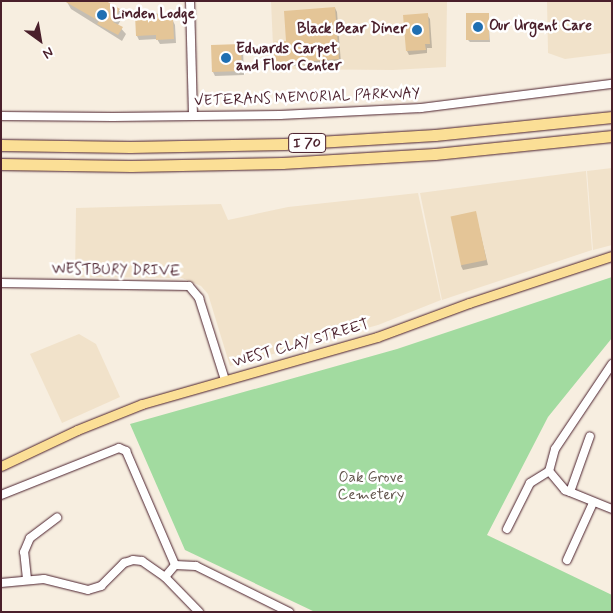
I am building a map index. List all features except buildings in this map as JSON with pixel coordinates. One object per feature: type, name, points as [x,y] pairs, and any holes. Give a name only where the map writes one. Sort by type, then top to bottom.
[{"type":"highway","name":"I 70","points":[[1,145],[139,147],[284,144],[435,135],[612,117]]},
{"type":"highway","name":"I 70","points":[[1,164],[180,166],[308,162],[460,152],[612,136]]},
{"type":"main road","name":"WEST CLAY STREET","points":[[1,466],[60,438],[142,404],[378,337],[469,303],[612,256]]},
{"type":"street","points":[[190,1],[193,116]]},
{"type":"street","name":"VETERANS MEMORIAL PARKWAY","points":[[1,116],[280,115],[421,108],[612,84]]},
{"type":"street","name":"WESTBURY DRIVE","points":[[1,283],[189,286],[199,298],[225,380]]},
{"type":"street","points":[[507,529],[530,483],[549,471],[555,449],[562,436],[612,364]]},
{"type":"street","points":[[570,492],[590,436]]},
{"type":"street","points":[[1,496],[119,448],[126,451],[175,565]]},
{"type":"street","points":[[549,471],[570,492],[593,503],[612,509]]},
{"type":"street","points":[[567,560],[593,503]]},
{"type":"street","points":[[27,579],[24,552],[30,538],[58,518]]},
{"type":"street","points":[[1,583],[27,579],[44,579],[88,590],[101,586],[124,563],[133,560],[142,561],[152,566],[165,577],[192,609],[199,612]]},
{"type":"street","points":[[165,577],[175,565]]},
{"type":"street","points":[[175,565],[196,566],[289,612]]},
{"type":"shaded area","points":[[271,1],[447,1],[446,67],[393,70],[274,69]]},
{"type":"shaded area","points":[[547,1],[612,1],[612,53],[565,59],[548,53]]},
{"type":"shaded area","points":[[612,168],[612,245],[593,250],[587,171]]},
{"type":"shaded area","points":[[586,171],[592,250],[442,300],[420,193]]},
{"type":"shaded area","points":[[418,193],[441,300],[378,325],[230,366],[208,294],[201,286],[182,278],[75,277],[76,208],[221,204],[228,220],[288,207]]},
{"type":"shaded area","points":[[79,334],[96,344],[120,397],[62,423],[30,354]]},
{"type":"green space","name":"Oak Grove Cemetery","points":[[612,277],[612,338],[548,417],[487,535],[612,595],[612,612],[315,612],[185,550],[130,424],[397,349]]},
{"type":"place","name":"Linden Lodge","points":[[102,15]]},
{"type":"place","name":"Our Urgent Care","points":[[478,27]]},
{"type":"place","name":"Black Bear Diner","points":[[417,30]]},
{"type":"place","name":"Edwards Carpet and Floor Center","points":[[226,58]]}]
